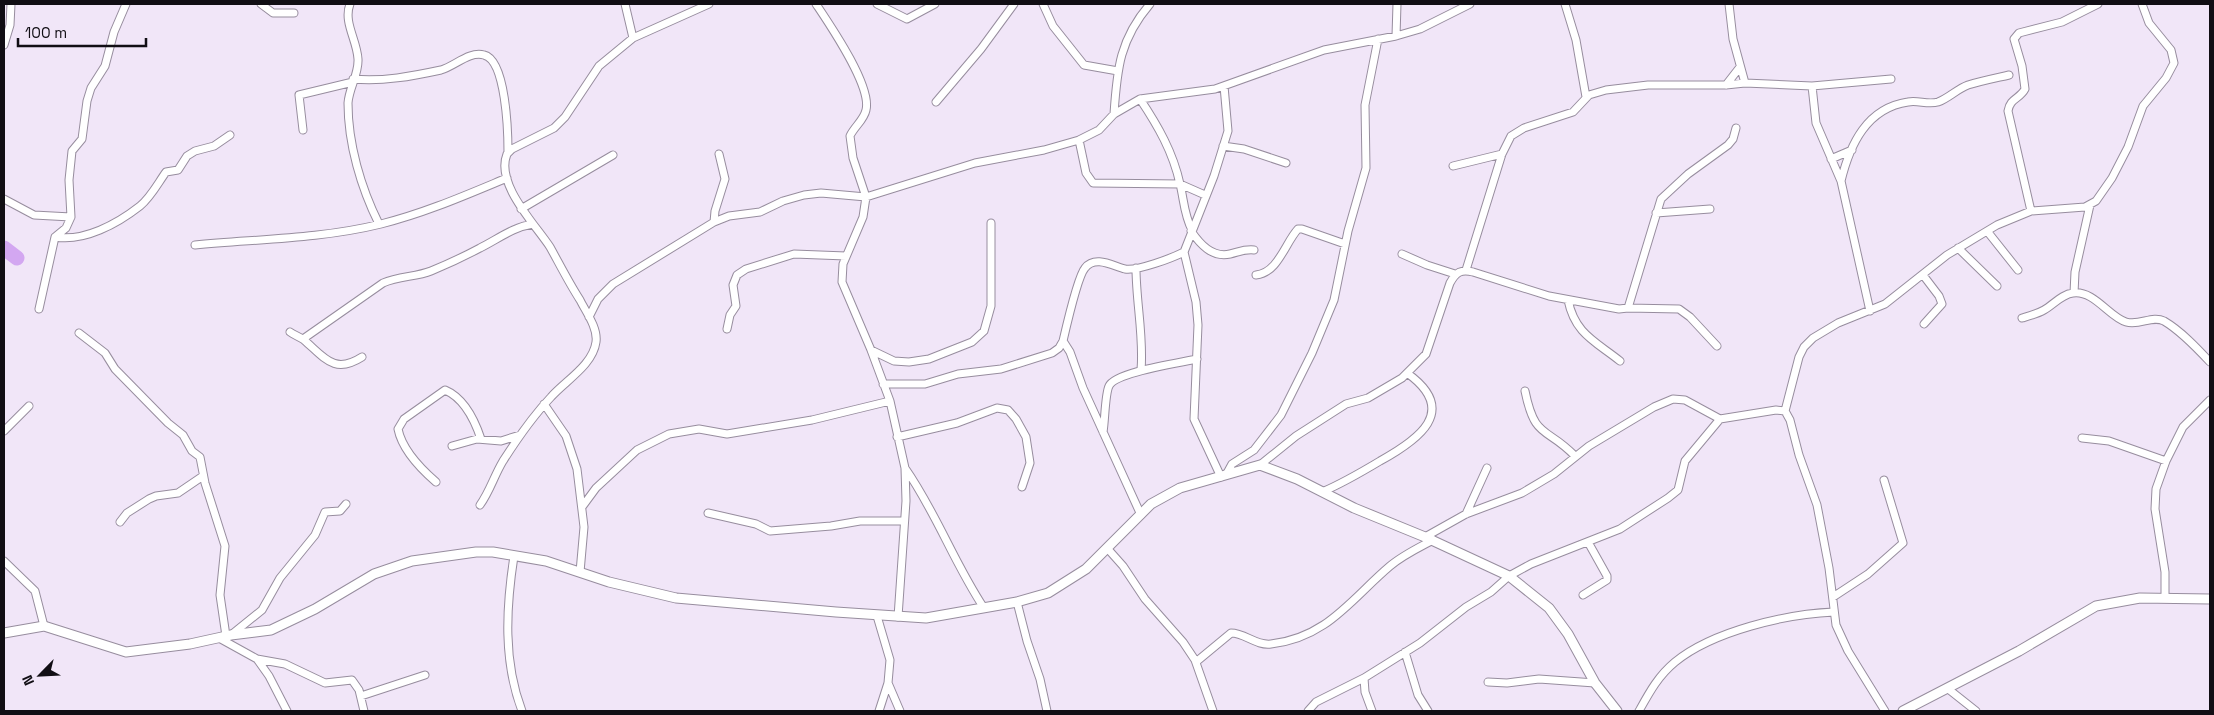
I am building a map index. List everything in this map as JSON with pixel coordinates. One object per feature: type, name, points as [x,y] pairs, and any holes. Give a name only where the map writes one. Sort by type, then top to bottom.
[{"type":"street","points":[[4,45],[10,25],[11,4]]},
{"type":"street","points":[[38,309],[55,238],[66,228],[71,217],[69,180],[72,151],[82,139],[87,101],[91,88],[105,66],[114,32],[126,4]]},
{"type":"street","points":[[261,4],[272,13],[294,13]]},
{"type":"street","points":[[350,4],[347,13],[358,59],[348,102],[351,136],[364,187],[379,224]]},
{"type":"street","points":[[625,4],[633,38]]},
{"type":"street","points":[[508,152],[554,128],[565,117],[600,66],[633,38],[709,4]]},
{"type":"street","points":[[816,4],[843,46],[862,86],[867,107],[865,116],[850,136],[853,158],[866,198],[863,217],[843,264],[842,282],[890,401],[905,468],[904,522],[898,617]]},
{"type":"street","points":[[878,4],[899,17],[907,19],[935,4]]},
{"type":"street","points":[[936,102],[981,49],[1014,4]]},
{"type":"street","points":[[1044,4],[1053,26],[1084,65],[1118,71]]},
{"type":"street","points":[[1114,114],[1118,71],[1124,43],[1135,23],[1150,4]]},
{"type":"street","points":[[1396,36],[1397,4]]},
{"type":"street","points":[[589,316],[598,299],[613,284],[714,222],[729,216],[760,212],[783,201],[804,195],[821,193],[866,198],[975,163],[1044,150],[1079,140],[1099,130],[1114,114],[1140,99],[1189,94],[1224,86],[1324,50],[1396,36],[1420,29],[1470,4]]},
{"type":"street","points":[[1565,4],[1578,49],[1586,97]]},
{"type":"street","points":[[1729,4],[1733,39],[1745,83]]},
{"type":"street","points":[[2031,211],[2008,111],[2013,99],[2023,94],[2025,89],[2022,66],[2014,39],[2019,33],[2062,22],[2098,4]]},
{"type":"street","points":[[1886,711],[1842,639],[1834,612],[1817,505],[1790,420],[1785,411],[1804,347],[1812,338],[1838,323],[1870,310],[1899,295],[1958,248],[1987,231],[2031,211],[2090,205],[2096,201],[2112,178],[2128,147],[2144,106],[2173,67],[2174,60],[2171,50],[2149,23],[2142,4]]},
{"type":"street","points":[[1224,476],[1232,464],[1254,450],[1281,415],[1292,395],[1334,300],[1345,244],[1366,168],[1365,105],[1378,39]]},
{"type":"street","points":[[303,130],[298,94],[353,81],[374,81],[442,69],[474,54],[486,56],[493,61],[504,94],[508,123],[508,152],[504,166],[507,178],[521,209],[559,263],[589,316],[596,336],[592,356],[544,404],[503,461],[480,505]]},
{"type":"street","points":[[1726,85],[1740,67]]},
{"type":"street","points":[[1841,181],[1852,150],[1868,120],[1894,105],[1912,101],[1936,102],[1970,85],[2009,75]]},
{"type":"street","points":[[1466,270],[1506,143],[1516,132],[1573,112],[1586,97],[1606,90],[1648,85],[1726,85],[1745,83],[1812,86],[1891,79]]},
{"type":"street","points":[[1224,86],[1228,131],[1214,176],[1191,230],[1184,252],[1196,302],[1197,359],[1194,419],[1224,476]]},
{"type":"street","points":[[1812,86],[1816,123],[1841,181],[1870,310]]},
{"type":"street","points":[[1140,99],[1164,135],[1180,184],[1188,222],[1202,246],[1216,253],[1229,254],[1245,249],[1254,250]]},
{"type":"street","points":[[1628,308],[1660,200],[1688,174],[1728,145],[1733,139],[1736,128]]},
{"type":"street","points":[[55,238],[80,238],[120,218],[141,205],[166,172],[178,170],[187,156],[194,151],[214,146],[230,135]]},
{"type":"street","points":[[1079,140],[1086,173],[1093,183],[1180,184],[1205,195]]},
{"type":"street","points":[[1222,146],[1244,149],[1286,163]]},
{"type":"street","points":[[1831,158],[1852,150]]},
{"type":"street","points":[[714,222],[714,211],[725,180],[719,154]]},
{"type":"street","points":[[1452,166],[1502,154]]},
{"type":"street","points":[[521,209],[613,155]]},
{"type":"street","points":[[195,245],[282,240],[379,224],[429,210],[507,178]]},
{"type":"street","points":[[4,199],[34,215],[71,217]]},
{"type":"street","points":[[2074,292],[2075,272],[2090,205]]},
{"type":"street","points":[[1656,213],[1710,209]]},
{"type":"street","points":[[871,350],[894,361],[909,362],[929,358],[972,342],[984,331],[991,306],[991,223]]},
{"type":"street","points":[[303,339],[383,283],[417,276],[430,271],[481,248],[498,237],[533,224]]},
{"type":"street","points":[[1256,275],[1262,275],[1283,254],[1298,229],[1345,244]]},
{"type":"street","points":[[1987,231],[2018,270]]},
{"type":"street","points":[[1958,248],[1997,286]]},
{"type":"street","points":[[882,384],[925,384],[958,374],[1002,369],[1052,353],[1059,348],[1063,341],[1079,280],[1085,267],[1092,262],[1106,263],[1127,269],[1136,268],[1184,252]]},
{"type":"street","points":[[727,330],[730,315],[736,306],[733,284],[737,275],[746,269],[794,254],[846,256]]},
{"type":"street","points":[[1402,254],[1455,274],[1466,270],[1537,293],[1568,300],[1619,309],[1679,309],[1690,317],[1717,346]]},
{"type":"street","points":[[1136,268],[1138,322],[1143,348],[1141,370]]},
{"type":"street","points":[[4,633],[44,626],[126,652],[190,644],[225,636],[271,630],[288,623],[374,574],[391,567],[431,558],[476,552],[493,552],[546,561],[609,582],[676,598],[877,616],[926,618],[1017,602],[1048,593],[1086,569],[1151,504],[1180,488],[1260,465],[1296,436],[1346,404],[1368,398],[1407,373],[1426,354],[1450,283],[1455,274]]},
{"type":"street","points":[[1923,274],[1940,296],[1942,304],[1924,324]]},
{"type":"street","points":[[2022,318],[2044,310],[2074,292]]},
{"type":"street","points":[[2074,292],[2094,300],[2126,322],[2142,323],[2156,318],[2162,320],[2173,327],[2210,362]]},
{"type":"street","points":[[1568,300],[1571,315],[1579,328],[1620,361]]},
{"type":"street","points":[[290,332],[303,339],[328,362],[338,364],[349,363],[362,357]]},
{"type":"street","points":[[79,333],[105,353],[115,369],[168,423],[183,435],[192,451],[200,457],[203,476],[225,546],[220,595],[225,636],[257,660],[273,682],[287,711]]},
{"type":"street","points":[[1063,341],[1070,352],[1083,388],[1141,515]]},
{"type":"street","points":[[1103,432],[1106,392],[1110,383],[1120,375],[1197,359]]},
{"type":"street","points":[[1322,492],[1346,482],[1400,451],[1424,431],[1430,421],[1432,410],[1430,399],[1428,393],[1407,373]]},
{"type":"street","points":[[436,482],[424,472],[400,439],[398,428],[404,419],[445,390],[451,393],[471,415],[481,439]]},
{"type":"street","points":[[1524,391],[1530,413],[1537,427],[1575,456]]},
{"type":"street","points":[[1196,662],[1231,633],[1267,645],[1291,640],[1320,627],[1345,610],[1392,564],[1429,538],[1466,514],[1522,493],[1554,474],[1575,456],[1654,407],[1673,399],[1685,400],[1720,419],[1776,410],[1785,411]]},
{"type":"street","points":[[2165,597],[2164,572],[2154,500],[2166,461],[2183,428],[2210,400]]},
{"type":"street","points":[[582,507],[596,488],[637,450],[669,434],[700,429],[727,434],[812,420],[890,401]]},
{"type":"street","points":[[544,404],[566,436],[577,469],[584,527],[580,572]]},
{"type":"street","points":[[4,431],[29,406]]},
{"type":"street","points":[[897,437],[957,423],[997,408],[1008,410],[1016,419],[1026,437],[1030,463],[1022,487]]},
{"type":"street","points":[[1308,711],[1316,702],[1364,678],[1420,643],[1466,607],[1491,592],[1509,576],[1531,564],[1628,525],[1674,494],[1679,486],[1685,462],[1720,419]]},
{"type":"street","points":[[452,446],[481,439],[501,441],[521,435]]},
{"type":"street","points":[[2082,438],[2109,441],[2166,461]]},
{"type":"street","points":[[1260,465],[1297,479],[1354,508],[1429,538],[1509,576],[1549,608],[1568,634],[1595,683],[1617,711]]},
{"type":"street","points":[[905,468],[920,489],[945,535],[968,584],[984,608]]},
{"type":"street","points":[[1466,514],[1487,468]]},
{"type":"street","points":[[120,522],[127,513],[149,499],[156,496],[178,493],[203,476]]},
{"type":"street","points":[[1832,597],[1868,574],[1903,543],[1884,480]]},
{"type":"street","points":[[225,636],[262,610],[280,578],[315,535],[325,512],[340,511],[346,504]]},
{"type":"street","points":[[708,512],[756,524],[770,531],[831,526],[860,521],[904,522]]},
{"type":"street","points":[[1583,595],[1604,584],[1607,580],[1607,576],[1588,542]]},
{"type":"street","points":[[1108,548],[1123,566],[1145,599],[1183,642],[1196,662],[1213,711]]},
{"type":"street","points":[[514,556],[507,602],[507,628],[511,674],[522,711]]},
{"type":"street","points":[[4,561],[35,591],[44,626]]},
{"type":"street","points":[[1903,711],[2019,651],[2096,606],[2120,601],[2165,597],[2210,599]]},
{"type":"street","points":[[1017,602],[1027,641],[1040,679],[1047,711]]},
{"type":"street","points":[[1639,711],[1661,676],[1693,650],[1732,634],[1782,618],[1808,613],[1834,612]]},
{"type":"street","points":[[877,616],[890,660],[888,683],[879,711]]},
{"type":"street","points":[[1405,652],[1418,695],[1428,711]]},
{"type":"street","points":[[257,660],[285,664],[326,683],[352,680],[361,696],[364,711]]},
{"type":"street","points":[[361,696],[424,676]]},
{"type":"street","points":[[1364,678],[1365,692],[1372,711]]},
{"type":"street","points":[[1488,682],[1507,683],[1538,679],[1595,683]]},
{"type":"street","points":[[888,683],[900,711]]},
{"type":"street","points":[[1947,688],[1976,711]]},
{"type":"waterway","points":[[4,248],[17,258]]}]
